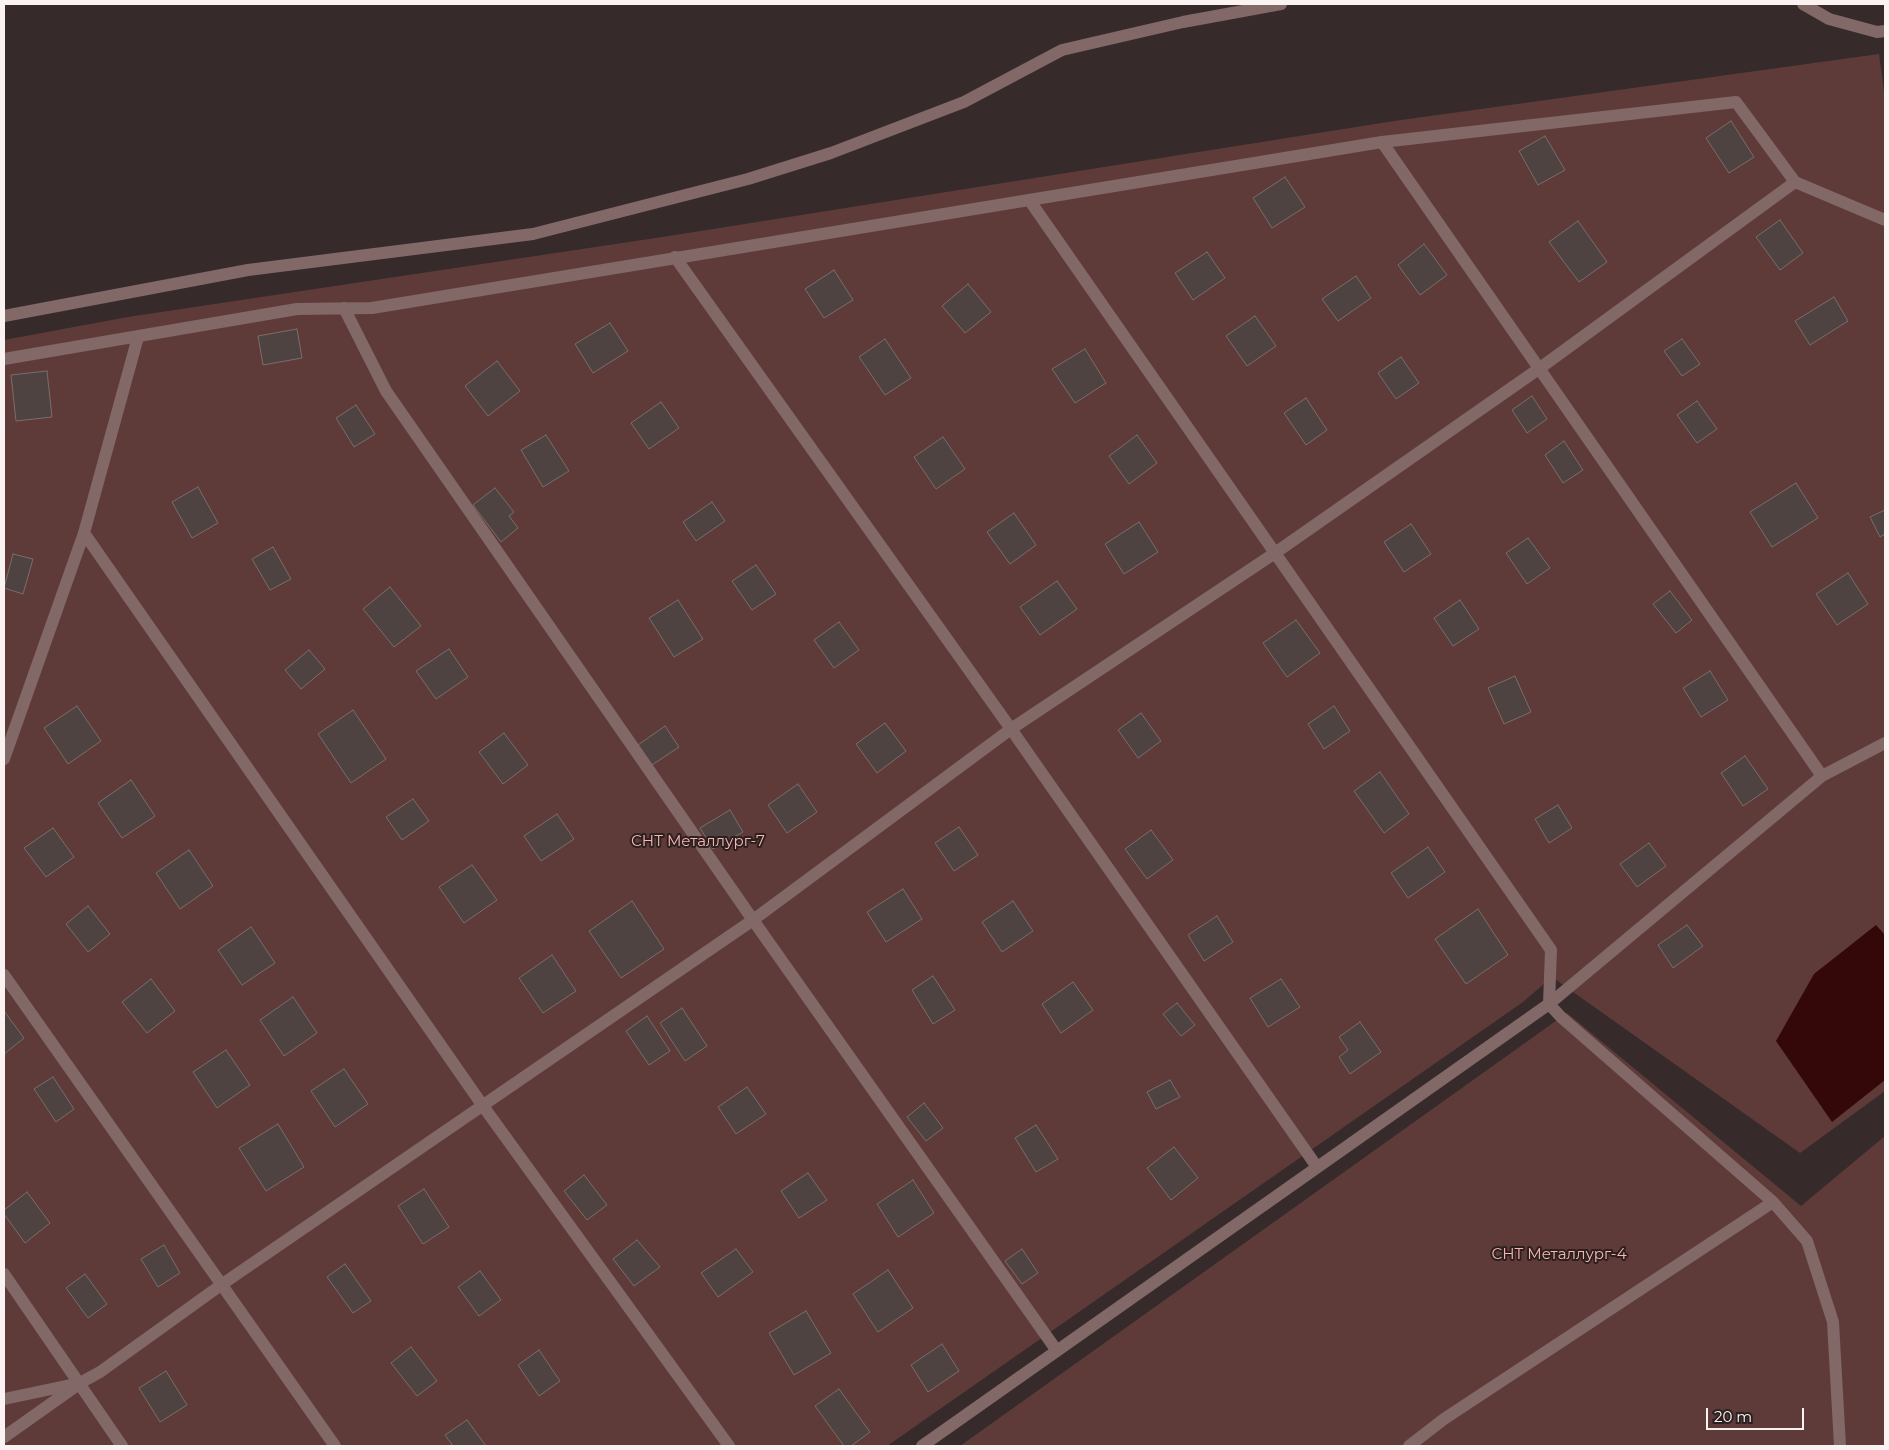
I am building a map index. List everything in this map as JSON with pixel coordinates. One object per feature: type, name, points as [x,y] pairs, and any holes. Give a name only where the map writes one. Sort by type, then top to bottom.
[{"type":"lane","points":[[4,316],[248,270],[533,234],[748,179],[831,153],[964,102],[1062,50],[1183,22],[1281,4]]},
{"type":"lane","points":[[1802,4],[1829,18],[1877,32],[1885,31]]},
{"type":"lane","points":[[4,359],[297,309],[372,308],[1382,142],[1736,102],[1795,182],[1885,220]]},
{"type":"lane","points":[[1382,142],[1822,776]]},
{"type":"lane","points":[[4,1437],[80,1383],[100,1372],[221,1285],[753,920],[1011,729],[1275,553],[1540,368],[1795,182]]},
{"type":"lane","points":[[1030,201],[1551,950],[1548,1004],[1561,1018],[1773,1202],[1807,1241],[1832,1322],[1840,1446]]},
{"type":"lane","points":[[675,258],[1011,729],[1318,1168]]},
{"type":"lane","points":[[344,308],[386,391],[753,920],[1057,1352]]},
{"type":"lane","points":[[4,759],[84,532],[138,337]]},
{"type":"lane","points":[[84,532],[483,1106],[729,1446]]},
{"type":"lane","points":[[922,1446],[1548,1004],[1822,776],[1885,742]]},
{"type":"lane","points":[[4,975],[335,1446]]},
{"type":"lane","points":[[1409,1446],[1452,1413],[1773,1202]]},
{"type":"lane","points":[[4,1274],[122,1446]]},
{"type":"lane","points":[[4,1399],[80,1383]]},
{"type":"green space","name":"СНТ Металлург-7","points":[[1879,54],[1885,99],[1885,1091],[1800,1153],[1552,977],[1523,1002],[887,1446],[4,1446],[4,340],[128,317],[669,236],[1394,121]]},
{"type":"green space","name":"СНТ Металлург-4","points":[[1567,1013],[1801,1206],[1885,1136],[1885,1446],[960,1446]]},
{"type":"shaded area","points":[[1876,925],[1885,935],[1885,1080],[1832,1122],[1776,1041],[1814,974]]},
{"type":"building","points":[[1731,121],[1754,157],[1729,173],[1706,138]]},
{"type":"building","points":[[1545,136],[1565,170],[1538,185],[1519,151]]},
{"type":"building","points":[[1285,177],[1305,207],[1272,228],[1253,198]]},
{"type":"building","points":[[1780,220],[1803,253],[1780,270],[1756,237]]},
{"type":"building","points":[[1578,221],[1607,262],[1579,282],[1549,242]]},
{"type":"building","points":[[1424,244],[1447,275],[1420,295],[1398,265]]},
{"type":"building","points":[[1207,252],[1225,278],[1193,300],[1175,273]]},
{"type":"building","points":[[834,270],[853,300],[824,318],[805,289]]},
{"type":"building","points":[[1356,276],[1371,298],[1338,321],[1322,299]]},
{"type":"building","points":[[968,284],[991,312],[965,333],[942,306]]},
{"type":"building","points":[[1834,297],[1848,321],[1810,345],[1795,321]]},
{"type":"building","points":[[1255,316],[1276,346],[1247,366],[1226,336]]},
{"type":"building","points":[[610,323],[628,351],[593,373],[575,344]]},
{"type":"building","points":[[297,329],[302,358],[263,365],[258,336]]},
{"type":"building","points":[[885,339],[911,378],[885,395],[859,357]]},
{"type":"building","points":[[1682,339],[1700,364],[1682,376],[1664,351]]},
{"type":"building","points":[[1085,349],[1106,383],[1075,403],[1052,369]]},
{"type":"building","points":[[1401,357],[1419,383],[1396,399],[1378,373]]},
{"type":"building","points":[[497,361],[520,391],[488,416],[465,386]]},
{"type":"building","points":[[47,371],[52,417],[16,421],[11,375]]},
{"type":"building","points":[[1532,396],[1547,419],[1527,433],[1512,410]]},
{"type":"building","points":[[1306,398],[1327,430],[1306,445],[1284,413]]},
{"type":"building","points":[[1697,401],[1717,429],[1697,443],[1677,415]]},
{"type":"building","points":[[661,402],[679,428],[649,449],[631,423]]},
{"type":"building","points":[[356,405],[375,434],[354,447],[336,418]]},
{"type":"building","points":[[546,435],[569,471],[543,487],[521,450]]},
{"type":"building","points":[[1137,435],[1157,463],[1129,484],[1109,456]]},
{"type":"building","points":[[943,437],[965,469],[936,489],[914,457]]},
{"type":"building","points":[[1564,441],[1583,470],[1563,483],[1545,455]]},
{"type":"building","points":[[1796,483],[1818,518],[1772,547],[1750,512]]},
{"type":"building","points":[[198,487],[218,523],[192,538],[172,502]]},
{"type":"building","points":[[495,488],[514,512],[509,516],[518,528],[501,542],[473,505]]},
{"type":"building","points":[[712,502],[725,521],[696,541],[683,522]]},
{"type":"building","points":[[1885,510],[1885,534],[1880,537],[1870,517]]},
{"type":"building","points":[[1014,513],[1036,545],[1010,564],[987,532]]},
{"type":"building","points":[[1139,522],[1158,552],[1124,574],[1105,544]]},
{"type":"building","points":[[1411,524],[1431,554],[1404,572],[1384,542]]},
{"type":"building","points":[[1528,538],[1550,568],[1527,584],[1506,553]]},
{"type":"building","points":[[273,547],[291,579],[270,590],[252,559]]},
{"type":"building","points":[[13,554],[33,559],[23,594],[4,588]]},
{"type":"building","points":[[756,565],[776,594],[752,610],[732,581]]},
{"type":"building","points":[[1848,573],[1868,604],[1837,625],[1816,594]]},
{"type":"building","points":[[1057,581],[1077,609],[1040,635],[1020,607]]},
{"type":"building","points":[[390,587],[421,626],[394,647],[363,609]]},
{"type":"building","points":[[1670,591],[1692,620],[1676,633],[1653,604]]},
{"type":"building","points":[[678,600],[703,639],[674,657],[649,618]]},
{"type":"building","points":[[1460,600],[1479,629],[1453,646],[1434,618]]},
{"type":"building","points":[[1296,620],[1320,653],[1287,677],[1263,643]]},
{"type":"building","points":[[839,622],[859,650],[834,668],[814,640]]},
{"type":"building","points":[[449,649],[468,677],[436,699],[416,671]]},
{"type":"building","points":[[309,650],[325,669],[301,689],[285,670]]},
{"type":"building","points":[[1710,671],[1728,700],[1701,717],[1683,688]]},
{"type":"building","points":[[1515,676],[1531,712],[1504,724],[1488,688]]},
{"type":"building","points":[[77,706],[101,741],[68,764],[44,728]]},
{"type":"building","points":[[1334,706],[1350,731],[1324,749],[1308,724]]},
{"type":"building","points":[[353,710],[386,759],[351,783],[318,734]]},
{"type":"building","points":[[1141,713],[1161,741],[1138,758],[1118,730]]},
{"type":"building","points":[[885,723],[906,751],[877,773],[856,744]]},
{"type":"building","points":[[665,726],[679,747],[652,765],[638,745]]},
{"type":"building","points":[[504,733],[528,765],[503,784],[479,752]]},
{"type":"building","points":[[1745,756],[1768,789],[1743,806],[1721,773]]},
{"type":"building","points":[[1380,772],[1409,814],[1384,833],[1354,791]]},
{"type":"building","points":[[131,780],[155,816],[122,838],[98,803]]},
{"type":"building","points":[[798,784],[817,812],[787,833],[768,805]]},
{"type":"building","points":[[413,799],[429,821],[402,840],[386,817]]},
{"type":"building","points":[[1558,805],[1572,828],[1549,843],[1535,819]]},
{"type":"building","points":[[730,810],[743,832],[713,849],[700,828]]},
{"type":"building","points":[[557,814],[574,839],[541,861],[524,836]]},
{"type":"building","points":[[959,827],[978,855],[954,871],[935,843]]},
{"type":"building","points":[[53,828],[74,857],[46,877],[24,848]]},
{"type":"building","points":[[1151,830],[1173,860],[1147,879],[1125,849]]},
{"type":"building","points":[[1649,843],[1666,866],[1637,887],[1620,864]]},
{"type":"building","points":[[1428,847],[1445,872],[1408,898],[1391,873]]},
{"type":"building","points":[[189,850],[213,886],[180,909],[156,873]]},
{"type":"building","points":[[472,865],[497,900],[464,923],[439,887]]},
{"type":"building","points":[[903,889],[922,919],[886,942],[867,912]]},
{"type":"building","points":[[632,901],[664,949],[621,978],[589,931]]},
{"type":"building","points":[[1013,901],[1033,931],[1002,952],[982,922]]},
{"type":"building","points":[[88,906],[110,934],[88,952],[66,924]]},
{"type":"building","points":[[1478,909],[1508,955],[1466,984],[1435,939]]},
{"type":"building","points":[[1217,916],[1233,942],[1204,961],[1188,935]]},
{"type":"building","points":[[1687,925],[1703,946],[1673,968],[1658,945]]},
{"type":"building","points":[[251,927],[275,963],[242,985],[218,950]]},
{"type":"building","points":[[552,955],[576,991],[543,1013],[519,978]]},
{"type":"building","points":[[933,976],[955,1010],[933,1024],[912,990]]},
{"type":"building","points":[[151,979],[175,1011],[147,1033],[122,1002]]},
{"type":"building","points":[[1281,979],[1300,1007],[1268,1027],[1250,998]]},
{"type":"building","points":[[1073,982],[1093,1010],[1061,1033],[1042,1004]]},
{"type":"building","points":[[293,997],[317,1033],[284,1056],[260,1020]]},
{"type":"building","points":[[1177,1003],[1195,1025],[1181,1036],[1163,1014]]},
{"type":"building","points":[[682,1008],[707,1046],[685,1061],[660,1023]]},
{"type":"building","points":[[4,1011],[24,1038],[4,1054]]},
{"type":"building","points":[[647,1016],[670,1051],[649,1065],[626,1031]]},
{"type":"building","points":[[1360,1022],[1381,1052],[1350,1074],[1339,1057],[1348,1050],[1339,1037]]},
{"type":"building","points":[[226,1050],[250,1085],[217,1108],[193,1072]]},
{"type":"building","points":[[344,1069],[368,1104],[335,1127],[311,1091]]},
{"type":"building","points":[[53,1077],[74,1109],[56,1122],[34,1089]]},
{"type":"building","points":[[1170,1080],[1180,1097],[1156,1109],[1147,1092]]},
{"type":"building","points":[[747,1087],[766,1114],[736,1134],[718,1107]]},
{"type":"building","points":[[924,1103],[943,1128],[926,1141],[907,1117]]},
{"type":"building","points":[[278,1124],[304,1167],[266,1191],[239,1148]]},
{"type":"building","points":[[1036,1125],[1058,1159],[1036,1172],[1015,1138]]},
{"type":"building","points":[[1174,1147],[1198,1178],[1171,1200],[1147,1168]]},
{"type":"building","points":[[808,1173],[827,1200],[799,1218],[781,1191]]},
{"type":"building","points":[[584,1175],[607,1205],[587,1220],[564,1191]]},
{"type":"building","points":[[913,1180],[934,1213],[898,1237],[877,1204]]},
{"type":"building","points":[[424,1189],[449,1227],[423,1244],[398,1206]]},
{"type":"building","points":[[27,1192],[50,1223],[25,1243],[4,1214],[4,1210]]},
{"type":"building","points":[[637,1240],[660,1267],[634,1286],[613,1259]]},
{"type":"building","points":[[164,1245],[180,1273],[158,1287],[141,1259]]},
{"type":"building","points":[[736,1249],[753,1272],[718,1297],[701,1273]]},
{"type":"building","points":[[1022,1249],[1038,1273],[1022,1284],[1005,1261]]},
{"type":"building","points":[[345,1264],[371,1301],[353,1313],[327,1277]]},
{"type":"building","points":[[888,1270],[913,1308],[878,1332],[853,1294]]},
{"type":"building","points":[[480,1271],[501,1300],[479,1316],[458,1287]]},
{"type":"building","points":[[85,1274],[107,1304],[88,1318],[66,1288]]},
{"type":"building","points":[[806,1311],[831,1353],[794,1375],[769,1333]]},
{"type":"building","points":[[942,1344],[959,1371],[928,1392],[911,1365]]},
{"type":"building","points":[[411,1347],[437,1381],[417,1396],[391,1363]]},
{"type":"building","points":[[539,1350],[560,1381],[539,1396],[518,1365]]},
{"type":"building","points":[[166,1371],[187,1405],[160,1422],[139,1388]]},
{"type":"building","points":[[839,1389],[870,1432],[851,1446],[844,1446],[815,1406]]},
{"type":"building","points":[[467,1420],[486,1446],[453,1446],[445,1435]]}]
